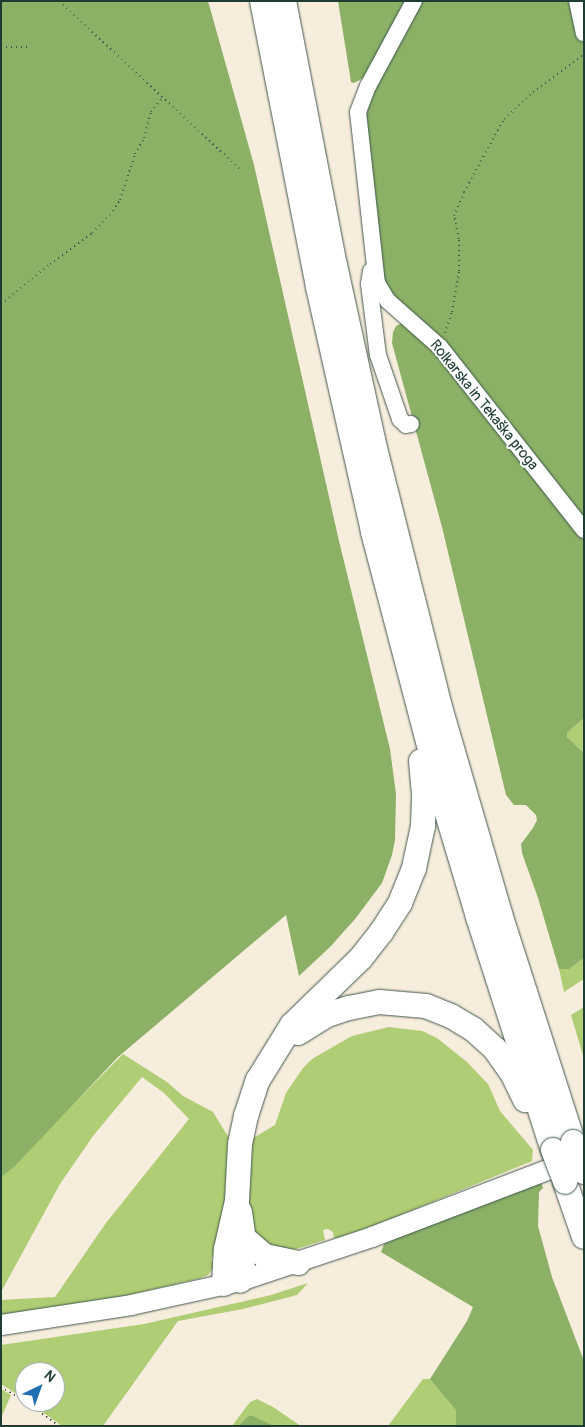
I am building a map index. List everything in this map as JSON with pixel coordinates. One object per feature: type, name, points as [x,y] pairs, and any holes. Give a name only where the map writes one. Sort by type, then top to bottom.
[{"type":"highway","points":[[262,1],[318,287],[373,532],[420,717],[478,917],[570,1149]]},
{"type":"highway","points":[[284,1],[335,265],[362,391],[440,707],[570,1149],[584,1237]]},
{"type":"highway","points":[[232,1283],[226,1249],[237,1201],[240,1144],[246,1116],[258,1080],[292,1025],[361,958],[400,903],[414,868],[423,826],[424,794],[417,744],[420,717]]},
{"type":"highway","points":[[274,1054],[300,1032],[326,1015],[379,1002],[426,1006],[451,1016],[473,1029],[495,1049],[513,1076],[535,1126],[570,1149]]},
{"type":"highway","points":[[232,1283],[244,1263],[244,1238],[237,1201]]},
{"type":"highway","points":[[244,1238],[265,1256],[298,1264]]},
{"type":"main road","points":[[1,1325],[131,1305],[232,1283],[298,1264],[570,1149]]},
{"type":"lane","name":"Rolkarska in Tekaška proga","points":[[414,1],[368,86],[358,112],[373,261],[377,283],[388,301],[440,347],[584,530]]},
{"type":"lane","points":[[577,1],[584,33]]},
{"type":"lane","points":[[373,261],[369,284],[371,315],[378,355],[392,401],[403,424],[411,424]]},
{"type":"lane","points":[[371,315],[404,315]]},
{"type":"path","points":[[59,1],[242,171]]},
{"type":"path","points":[[1,47],[28,47]]},
{"type":"path","points":[[440,347],[452,312],[459,271],[459,239],[454,216],[464,192],[504,119],[533,92],[584,54]]},
{"type":"path","points":[[1,304],[44,268],[92,233],[113,211],[120,200],[135,154],[144,138],[151,112],[163,97]]},
{"type":"path","points":[[1,1387],[15,1396]]},
{"type":"path","points":[[39,1412],[59,1426]]},
{"type":"green space","points":[[1,1],[208,1],[254,165],[339,541],[390,749],[396,794],[395,840],[382,883],[355,919],[330,947],[299,976],[286,915],[118,1057],[14,1167],[1,1177]]},
{"type":"green space","points":[[338,1],[409,1],[375,62],[363,78],[354,83],[351,82]]},
{"type":"green space","points":[[419,1],[584,1],[584,718],[567,733],[567,737],[584,753],[584,958],[569,969],[559,969],[538,898],[522,853],[521,844],[533,828],[537,820],[536,815],[526,805],[514,805],[506,795],[442,527],[392,343],[393,332],[396,326],[402,323],[380,280],[365,108]]},
{"type":"green space","points":[[584,718],[584,753],[567,737],[567,733]]},
{"type":"green space","points":[[584,958],[584,979],[564,992],[559,969],[569,969]]},
{"type":"green space","points":[[584,1007],[584,1059],[571,1015]]},
{"type":"green space","points":[[389,1027],[422,1031],[437,1038],[467,1062],[488,1084],[500,1111],[533,1150],[532,1161],[371,1227],[338,1238],[334,1238],[333,1232],[328,1229],[323,1230],[325,1240],[293,1250],[272,1248],[252,1237],[245,1198],[248,1141],[275,1125],[286,1093],[303,1068],[312,1059],[352,1036]]},
{"type":"green space","points":[[123,1054],[167,1082],[183,1096],[213,1112],[232,1143],[225,1227],[211,1260],[215,1265],[208,1275],[201,1278],[116,1298],[1,1318],[1,1300],[55,1297],[106,1223],[189,1119],[164,1093],[142,1077],[93,1136],[60,1184],[1,1292],[1,1177]]},
{"type":"green space","points":[[540,1179],[543,1188],[539,1192],[538,1226],[552,1277],[584,1361],[584,1426],[456,1426],[456,1410],[430,1379],[467,1321],[473,1307],[381,1252],[386,1239]]},
{"type":"green space","points":[[308,1283],[297,1295],[243,1309],[178,1321],[103,1426],[62,1426],[43,1412],[65,1412],[65,1362],[15,1362],[15,1393],[1,1384],[1,1345],[144,1324],[271,1295]]},
{"type":"green space","points":[[423,1379],[430,1379],[453,1405],[456,1410],[456,1426],[388,1426]]},
{"type":"green space","points":[[1,1389],[11,1395],[1,1418]]},
{"type":"green space","points":[[257,1399],[273,1407],[301,1426],[274,1426],[248,1416],[238,1426],[232,1426],[250,1402]]},
{"type":"green space","points":[[248,1416],[253,1416],[274,1426],[238,1426]]}]
